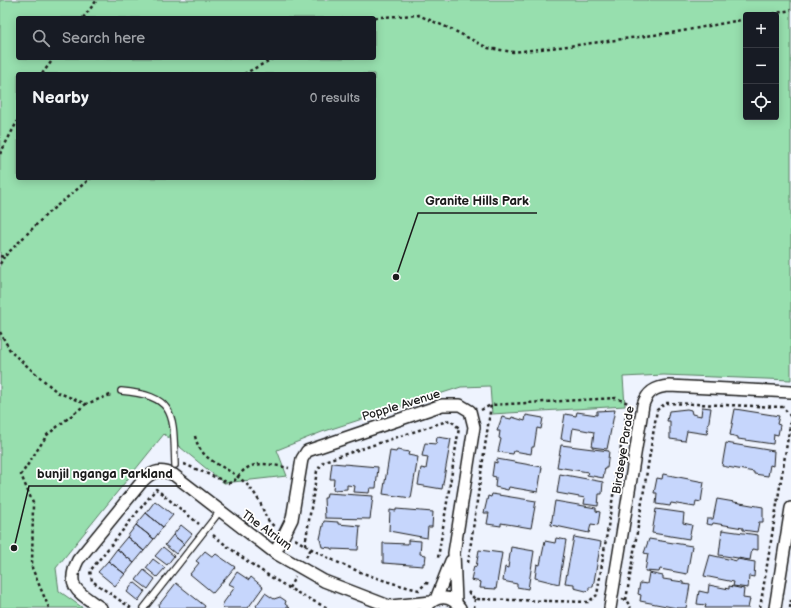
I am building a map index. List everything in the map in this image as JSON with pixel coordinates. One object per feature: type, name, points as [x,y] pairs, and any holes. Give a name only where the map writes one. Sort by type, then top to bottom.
[{"type":"street","name":"Birdseye Parade","points":[[611,603],[643,406],[648,394],[654,389],[669,386],[791,392]]},
{"type":"street","name":"Popple Avenue","points":[[275,553],[286,534],[292,519],[304,455],[312,447],[442,405],[455,404],[464,406],[472,414],[474,430],[454,552],[442,586],[431,603]]},
{"type":"street","points":[[101,608],[76,591],[73,585],[73,570],[78,560],[147,475],[156,471],[172,469]]},
{"type":"street","name":"The Atrium","points":[[172,469],[220,511],[275,553],[324,581],[350,593],[392,607],[431,603],[450,598],[458,605]]},
{"type":"street","points":[[775,608],[791,508]]},
{"type":"street","name":"Popple Avenue","points":[[454,552],[455,589],[458,605]]},
{"type":"lane","points":[[121,391],[151,396],[165,404],[174,424],[172,469]]},
{"type":"lane","points":[[144,608],[220,511]]},
{"type":"path","points":[[85,16],[97,0]]},
{"type":"path","points":[[779,12],[791,10]]},
{"type":"path","points":[[376,17],[418,15],[451,29],[488,48],[512,52],[578,46],[677,32],[743,20]]},
{"type":"path","points":[[44,72],[52,60]]},
{"type":"path","points":[[248,72],[270,60]]},
{"type":"path","points":[[0,154],[16,124]]},
{"type":"path","points":[[0,264],[2,257],[48,213],[89,180]]},
{"type":"path","points":[[0,332],[11,352],[57,392],[86,404]]},
{"type":"path","points":[[48,608],[32,568],[33,503],[21,475],[47,435],[86,404],[121,391]]},
{"type":"path","points":[[455,589],[467,591],[475,599],[588,602],[597,595],[628,403],[616,398],[492,405],[467,568]]},
{"type":"path","points":[[631,608],[626,600],[657,410],[666,403],[783,407],[791,417],[760,608]]},
{"type":"path","points":[[305,545],[316,474],[324,461],[450,420],[459,428],[438,561]]},
{"type":"path","points":[[195,436],[197,446],[202,453],[238,477],[255,494],[268,520],[286,534],[358,571],[419,590],[426,583],[442,586]]},
{"type":"path","points":[[156,489],[172,469],[182,463],[229,484],[234,482],[245,469],[259,464],[316,474]]},
{"type":"path","points":[[597,595],[611,603],[626,600]]},
{"type":"path","points":[[474,608],[475,599]]},
{"type":"path","points":[[790,608],[791,600]]},
{"type":"green space","points":[[0,0],[791,0],[791,380],[664,375],[623,377],[625,406],[492,414],[490,386],[461,387],[322,432],[277,450],[287,476],[224,483],[164,434],[56,568],[59,591],[83,608],[0,608]]},
{"type":"building","points":[[702,407],[711,408],[707,434],[687,431],[685,441],[670,439],[670,421],[667,421],[669,411],[687,409],[691,410],[692,414],[701,416]]},
{"type":"building","points":[[735,409],[779,416],[777,424],[780,425],[778,435],[774,434],[773,444],[738,439],[738,437],[730,435]]},
{"type":"building","points":[[615,410],[607,449],[592,447],[594,432],[573,428],[571,441],[561,439],[565,414],[576,416],[577,412],[597,415],[597,411]]},
{"type":"building","points":[[526,415],[543,418],[541,429],[537,428],[534,447],[532,447],[531,454],[514,451],[513,454],[498,452],[501,439],[499,438],[500,431],[497,431],[502,417],[511,419],[512,417],[525,421]]},
{"type":"building","points":[[437,437],[451,439],[442,489],[418,485],[421,468],[426,469],[428,457],[422,456],[425,443],[436,444]]},
{"type":"building","points":[[726,443],[774,451],[773,466],[770,465],[768,476],[722,466]]},
{"type":"building","points":[[561,445],[609,451],[607,468],[605,468],[603,478],[587,475],[588,472],[557,467]]},
{"type":"building","points":[[397,450],[409,452],[408,455],[418,457],[411,498],[383,494],[390,451],[396,452]]},
{"type":"building","points":[[497,459],[542,467],[538,492],[509,487],[508,490],[495,487],[496,477],[492,476],[494,462],[497,463]]},
{"type":"building","points":[[332,463],[378,467],[376,488],[370,488],[369,493],[354,492],[355,486],[347,485],[347,489],[333,490],[334,479],[330,479]]},
{"type":"building","points":[[560,474],[603,482],[602,494],[599,494],[598,506],[584,504],[585,498],[557,493]]},
{"type":"building","points":[[663,474],[704,482],[701,502],[696,501],[695,507],[671,503],[670,506],[656,504],[657,493],[654,493],[657,478],[662,479]]},
{"type":"building","points":[[327,493],[373,496],[370,519],[325,518],[324,498],[326,498]]},
{"type":"building","points":[[492,494],[536,501],[531,528],[501,523],[501,526],[487,524],[489,513],[484,513],[488,496],[491,497]]},
{"type":"building","points":[[717,499],[763,507],[763,522],[759,522],[757,532],[713,523],[712,525],[706,524],[707,519],[713,519]]},
{"type":"building","points":[[155,501],[173,515],[163,527],[146,513]]},
{"type":"building","points":[[555,501],[596,508],[596,511],[600,512],[598,525],[591,524],[589,533],[551,525]]},
{"type":"building","points":[[396,509],[433,512],[432,527],[428,527],[427,538],[389,531],[390,510],[396,511]]},
{"type":"building","points":[[656,509],[684,513],[683,523],[692,525],[689,539],[652,533]]},
{"type":"building","points":[[146,513],[163,527],[154,539],[136,525]]},
{"type":"building","points":[[324,521],[360,526],[358,550],[331,549],[322,547],[320,539]]},
{"type":"building","points":[[136,525],[154,539],[144,551],[127,537]]},
{"type":"building","points":[[181,525],[192,534],[184,544],[173,535]]},
{"type":"building","points":[[722,530],[758,535],[758,550],[752,549],[750,560],[719,555]]},
{"type":"building","points":[[173,535],[184,544],[176,554],[165,545]]},
{"type":"building","points":[[127,537],[144,551],[134,563],[117,549]]},
{"type":"building","points":[[574,537],[601,542],[593,587],[589,587],[589,590],[586,591],[574,588],[574,584],[565,583]]},
{"type":"building","points":[[556,538],[566,540],[559,584],[535,578],[537,564],[540,565],[545,541],[555,543]]},
{"type":"building","points":[[649,539],[692,546],[687,574],[660,569],[659,572],[645,571],[648,554],[644,553]]},
{"type":"building","points":[[408,540],[421,541],[420,554],[426,555],[423,566],[383,563],[383,543],[408,544]]},
{"type":"building","points":[[163,547],[174,556],[167,565],[155,556]]},
{"type":"building","points":[[511,547],[534,551],[528,589],[517,587],[517,584],[503,581],[505,567],[508,568]]},
{"type":"building","points":[[117,549],[134,563],[125,574],[108,561]]},
{"type":"building","points":[[479,550],[502,553],[496,589],[480,588],[481,582],[471,580],[474,566],[476,567]]},
{"type":"building","points":[[205,551],[213,557],[216,554],[235,567],[213,593],[190,574],[199,563],[196,561]]},
{"type":"building","points":[[710,555],[737,561],[737,559],[755,562],[754,577],[749,576],[748,588],[733,586],[734,582],[704,576]]},
{"type":"building","points":[[153,559],[165,568],[157,577],[146,568]]},
{"type":"building","points":[[108,561],[125,574],[115,586],[98,572]]},
{"type":"building","points":[[144,570],[155,579],[148,589],[136,580]]},
{"type":"building","points":[[237,572],[249,580],[251,577],[263,587],[248,608],[224,608],[222,606],[224,602],[235,587],[229,584]]},
{"type":"building","points":[[649,573],[663,576],[663,579],[683,582],[683,584],[690,585],[686,608],[677,608],[640,601],[641,595],[638,594],[640,583],[647,584]]},
{"type":"building","points":[[134,582],[145,591],[138,601],[127,592]]},
{"type":"building","points":[[176,583],[205,606],[204,608],[160,608],[158,606]]},
{"type":"building","points":[[709,585],[729,589],[729,586],[744,589],[743,598],[750,599],[748,608],[705,608],[706,605],[697,604],[699,591],[708,593]]},
{"type":"building","points":[[265,593],[274,599],[280,597],[286,601],[285,604],[290,608],[258,608],[256,606]]},
{"type":"place","name":"Granite Hills Park","points":[[396,277]]},
{"type":"place","name":"bunjil nganga Parkland","points":[[14,548]]}]
